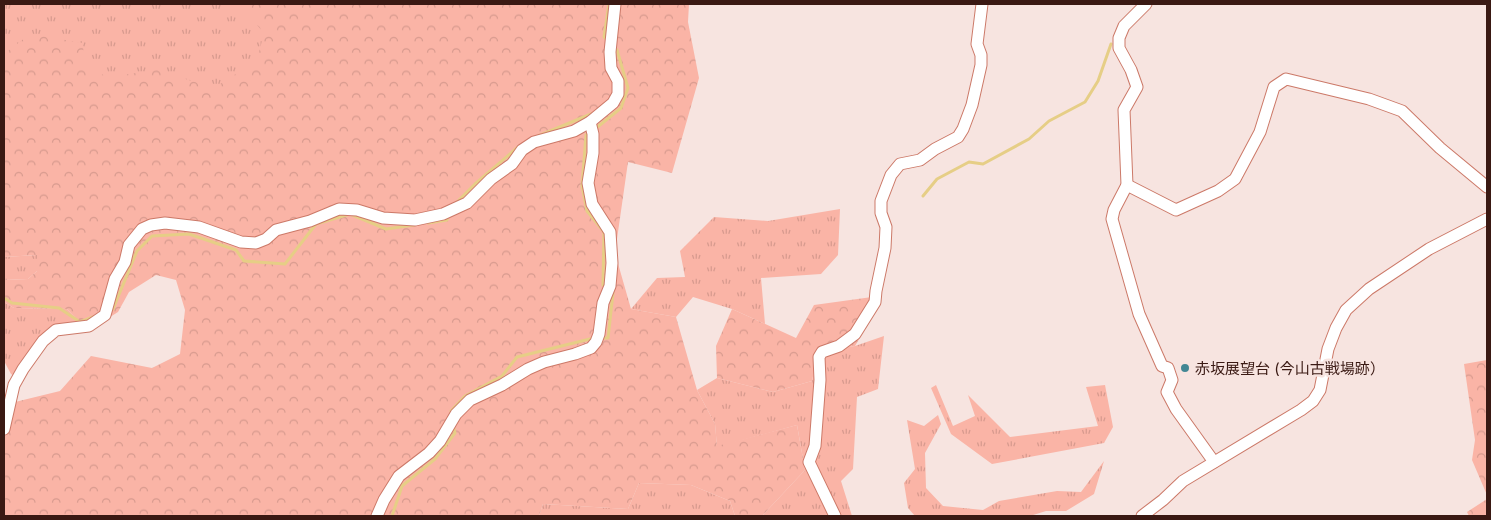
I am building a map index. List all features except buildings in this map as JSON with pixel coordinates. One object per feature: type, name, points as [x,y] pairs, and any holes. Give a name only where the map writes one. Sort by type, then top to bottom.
[{"type":"street","points":[[4,429],[14,385],[23,369],[43,341],[56,330],[89,326],[106,312],[115,279],[125,262],[130,245],[142,229],[165,222],[199,228],[241,242],[256,243],[276,230],[310,221],[339,209],[357,210],[384,218],[415,220],[456,209],[467,203],[491,179],[512,164],[522,150],[534,142],[574,131],[594,120],[613,103],[618,94],[618,81],[611,68],[610,52],[615,4]]},
{"type":"street","points":[[835,516],[809,462],[815,446],[820,380],[819,357],[822,352],[838,346],[855,334],[875,302],[885,248],[886,227],[881,213],[881,200],[891,175],[900,164],[920,160],[935,149],[958,137],[964,129],[972,105],[981,65],[977,44],[982,4]]},
{"type":"street","points":[[1146,4],[1124,26],[1119,38],[1120,48],[1137,87],[1124,110],[1126,185],[1114,210],[1112,219],[1139,314],[1162,366],[1168,368],[1172,380],[1167,392],[1176,409],[1214,462]]},
{"type":"street","points":[[1126,185],[1176,210],[1218,191],[1235,179],[1260,132],[1274,87],[1286,79],[1369,99],[1402,112],[1440,148],[1487,187]]},
{"type":"street","points":[[377,516],[384,500],[399,476],[440,442],[453,418],[470,400],[544,362],[591,348],[597,338],[603,303],[609,290],[612,263],[610,232],[592,204],[588,183],[593,153],[594,120]]},
{"type":"street","points":[[1142,516],[1183,481],[1301,410],[1312,401],[1320,390],[1328,349],[1336,328],[1346,310],[1369,289],[1429,249],[1487,219]]},
{"type":"green space","points":[[4,4],[315,4],[327,44],[174,105],[4,90]]},
{"type":"green space","points":[[238,4],[689,4],[688,22],[699,78],[672,173],[628,162],[615,253],[631,309],[676,317],[697,390],[715,424],[717,446],[797,425],[805,470],[762,516],[735,516],[730,501],[691,485],[639,483],[628,509],[543,504],[539,516],[4,516],[4,393],[15,402],[60,391],[91,356],[152,368],[180,354],[185,310],[176,280],[156,275],[129,292],[118,312],[88,331],[67,309],[14,308],[4,302],[4,280],[28,279],[37,271],[37,255],[4,257],[4,54],[30,34],[83,43],[84,66],[108,77],[157,70],[214,88],[257,60],[264,33]]},
{"type":"green space","points":[[840,209],[838,255],[821,274],[761,278],[765,324],[732,309],[693,297],[676,317],[631,309],[657,278],[685,277],[680,251],[714,217],[768,221]]},
{"type":"green space","points":[[37,255],[37,271],[28,279],[4,280],[4,257]]},
{"type":"green space","points":[[872,297],[874,314],[855,346],[818,352],[812,381],[773,392],[717,378],[716,346],[732,309],[796,338],[814,305]]},
{"type":"green space","points":[[4,302],[14,308],[67,309],[88,331],[55,333],[20,379],[11,374],[4,361]]},
{"type":"green space","points":[[884,336],[878,389],[857,397],[853,469],[841,481],[852,516],[762,516],[805,470],[797,425],[717,447],[715,424],[697,390],[717,378],[773,392],[812,381],[818,352],[855,346]]},
{"type":"green space","points":[[1487,360],[1487,495],[1472,460],[1475,440],[1464,364]]},
{"type":"green space","points":[[936,385],[953,426],[975,416],[968,395],[1010,437],[1098,426],[1086,387],[1105,385],[1113,427],[1104,443],[992,464],[951,434],[931,388]]},
{"type":"green space","points":[[938,415],[941,424],[925,453],[926,488],[943,506],[983,510],[999,501],[1057,491],[1081,492],[1104,461],[1094,494],[1066,511],[1046,511],[1030,516],[915,516],[908,508],[904,483],[915,469],[907,420],[924,426]]},
{"type":"green space","points":[[639,483],[691,485],[730,501],[735,516],[539,516],[543,504],[628,509]]},
{"type":"green space","points":[[1487,499],[1487,516],[1469,516],[1467,512]]},
{"type":"waterway","points":[[608,41],[604,37],[609,4]]},
{"type":"waterway","points":[[923,196],[937,179],[969,162],[983,164],[1029,139],[1049,121],[1085,102],[1098,81],[1111,44]]},
{"type":"waterway","points":[[595,129],[621,108],[628,88],[617,50],[614,47]]},
{"type":"waterway","points":[[538,136],[591,114],[592,116]]},
{"type":"waterway","points":[[589,133],[586,135],[582,186],[587,211],[604,232],[603,285],[613,293],[608,338],[600,338]]},
{"type":"waterway","points":[[456,203],[518,147]]},
{"type":"waterway","points":[[110,310],[113,309],[137,251],[152,236],[189,234],[236,250],[244,261],[285,264],[316,224],[350,214],[386,229],[414,225]]},
{"type":"waterway","points":[[428,223],[447,220],[448,216]]},
{"type":"waterway","points":[[4,298],[12,303],[59,308],[80,322],[93,317]]},
{"type":"waterway","points":[[451,411],[465,396],[502,376],[517,357],[594,338]]},
{"type":"waterway","points":[[392,516],[402,486],[435,459],[455,433],[453,425]]},
{"type":"place","name":"赤坂展望台 (今山古戦場跡）","points":[[1185,368]]}]
